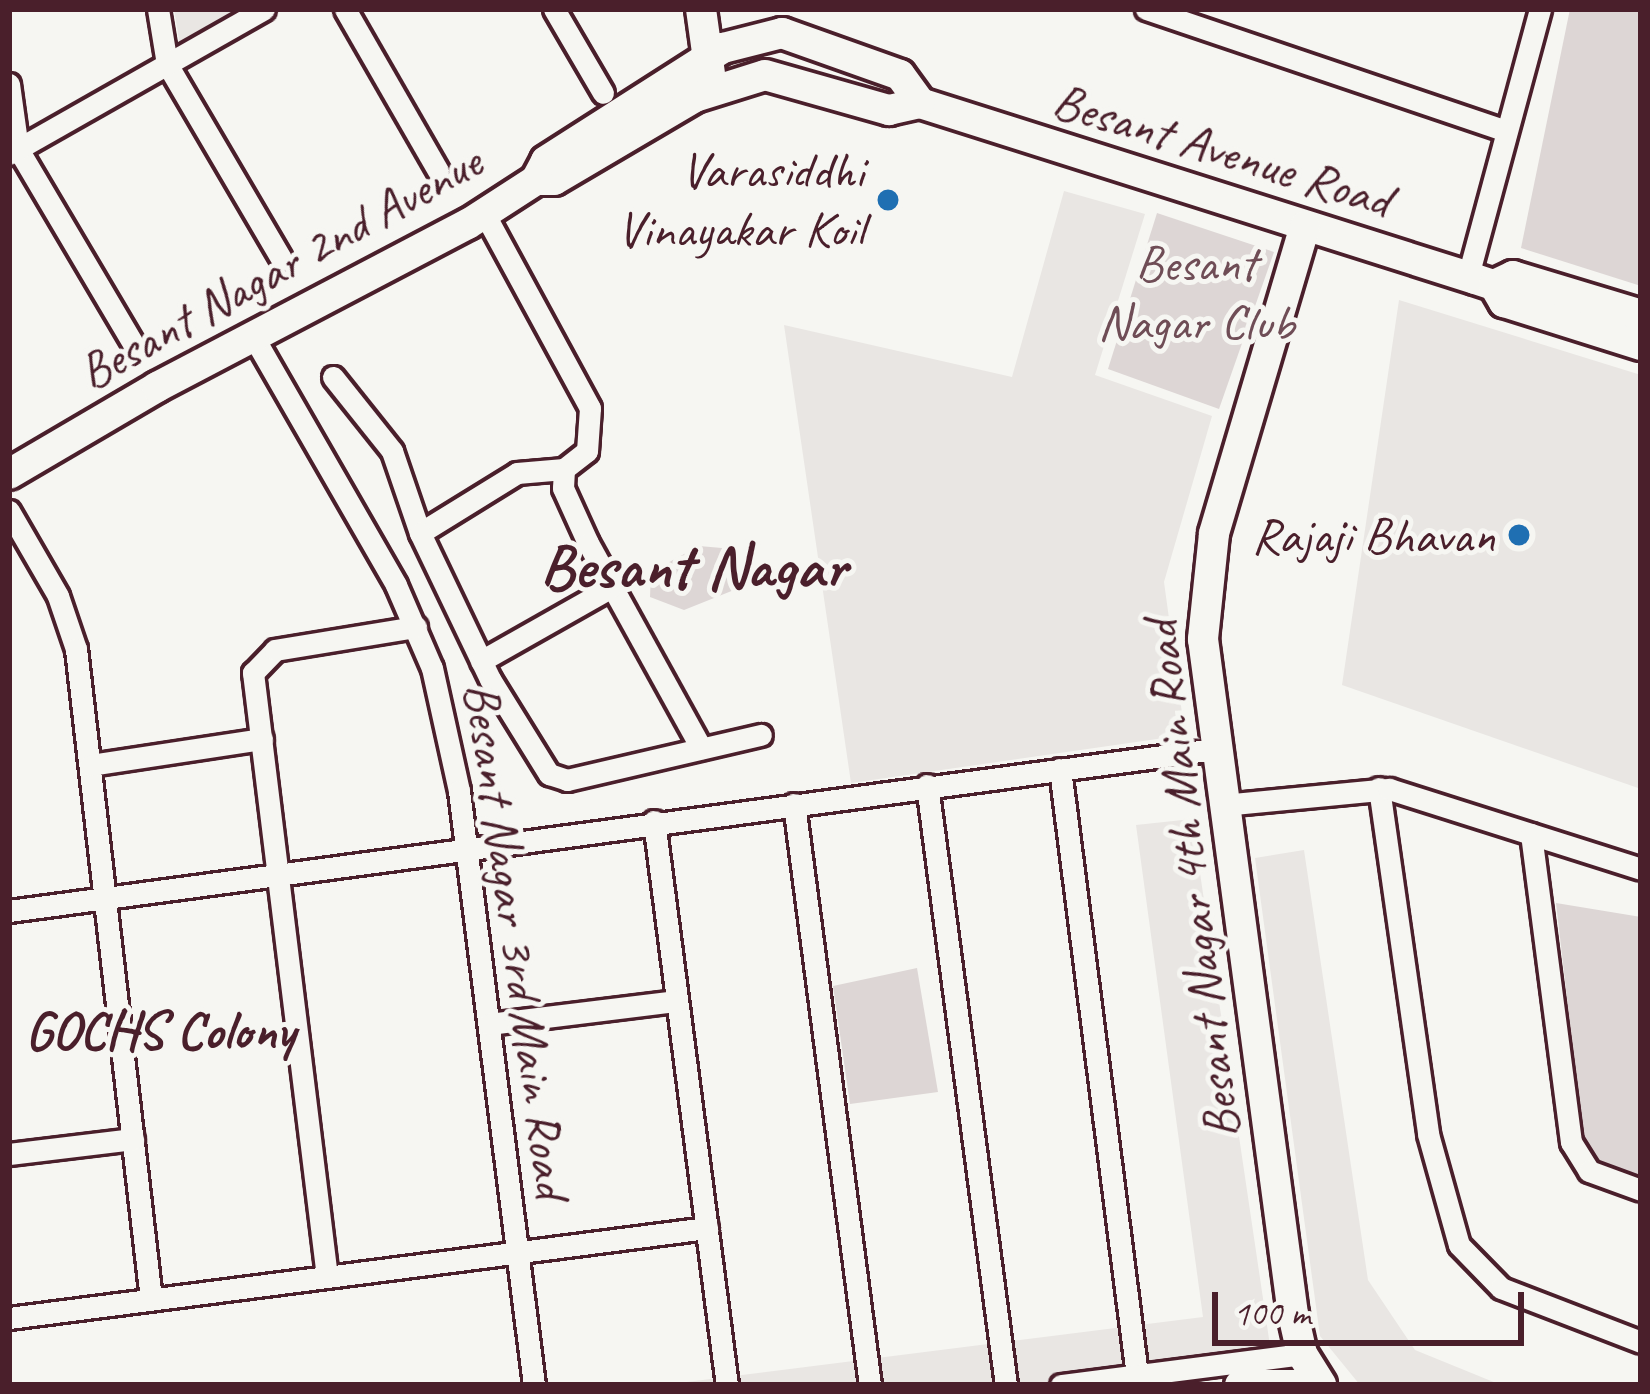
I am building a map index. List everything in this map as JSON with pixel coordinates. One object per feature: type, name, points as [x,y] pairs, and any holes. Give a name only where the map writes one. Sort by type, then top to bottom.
[{"type":"main road","points":[[701,9],[704,93]]},
{"type":"main road","points":[[784,21],[765,75],[704,93],[554,180],[536,180],[546,161],[706,57],[784,21],[899,75],[920,103]]},
{"type":"main road","name":"Besant Avenue Road","points":[[765,75],[890,110],[920,103],[1481,281],[1504,302],[1641,345]]},
{"type":"main road","name":"Besant Nagar 2nd Avenue","points":[[9,474],[253,335],[492,226],[536,180]]},
{"type":"main road","name":"Besant Nagar 4th Main Road","points":[[1305,226],[1214,534],[1203,639],[1302,1354],[1321,1385]]},
{"type":"main road","points":[[1481,281],[1513,276],[1641,315]]},
{"type":"main road","points":[[1240,1385],[1310,1385]]},
{"type":"street","points":[[158,9],[167,64],[281,258]]},
{"type":"street","points":[[13,152],[264,9]]},
{"type":"street","points":[[345,9],[438,171]]},
{"type":"street","points":[[554,9],[603,94]]},
{"type":"street","points":[[1146,9],[1502,129]]},
{"type":"street","points":[[1481,281],[1502,129],[1540,9]]},
{"type":"street","points":[[9,84],[13,152],[132,342]]},
{"type":"street","points":[[420,533],[517,473],[564,469],[587,451],[590,409],[492,226]]},
{"type":"street","name":"Besant Nagar 3rd Main Road","points":[[253,335],[416,627],[440,698],[466,846],[534,1385]]},
{"type":"street","points":[[333,377],[392,452],[420,533],[481,661],[549,774],[567,780],[761,735]]},
{"type":"street","points":[[564,469],[563,488],[610,588],[701,748]]},
{"type":"street","points":[[9,511],[69,623],[91,765],[151,1299]]},
{"type":"street","points":[[481,661],[610,588]]},
{"type":"street","points":[[327,1277],[253,674],[262,656],[416,627]]},
{"type":"street","points":[[91,765],[262,739]]},
{"type":"street","points":[[9,911],[1215,749]]},
{"type":"street","points":[[1060,769],[1138,1375]]},
{"type":"street","points":[[927,785],[1006,1385]]},
{"type":"street","points":[[1379,788],[1428,1134],[1459,1245],[1501,1288],[1641,1342]]},
{"type":"street","points":[[1223,805],[1379,788],[1641,869]]},
{"type":"street","points":[[794,803],[870,1385]]},
{"type":"street","points":[[654,821],[728,1385]]},
{"type":"street","points":[[1532,833],[1571,1142],[1588,1171],[1641,1190]]},
{"type":"street","points":[[488,1024],[677,1000]]},
{"type":"street","points":[[9,1154],[133,1139]]},
{"type":"street","points":[[9,1318],[707,1228]]},
{"type":"street","points":[[1061,1385],[1302,1354]]},
{"type":"shaded area","points":[[174,9],[260,9],[182,58]]},
{"type":"shaded area","points":[[1064,191],[1145,214],[1095,375],[1212,416],[1164,582],[1185,735],[851,783],[784,325],[1012,377]]},
{"type":"shaded area","points":[[1399,300],[1641,375],[1641,789],[1342,685]]},
{"type":"shaded area","points":[[1192,819],[1273,1366],[1104,1385],[663,1385],[1203,1317],[1136,825]]},
{"type":"shaded area","points":[[1304,850],[1368,1280],[1415,1350],[1501,1385],[1360,1385],[1320,1336],[1255,858]]},
{"type":"green space","points":[[1570,9],[1641,9],[1641,286],[1521,248]]},
{"type":"green space","name":"Besant Nagar Club","points":[[1157,213],[1274,252],[1219,409],[1108,369]]},
{"type":"green space","points":[[699,546],[722,548],[739,588],[684,610],[650,597],[651,572]]},
{"type":"green space","points":[[1556,903],[1641,917],[1641,1178],[1586,1161]]},
{"type":"green space","points":[[917,968],[938,1092],[850,1104],[833,986]]},
{"type":"place","name":"Varasiddhi Vinayakar Koil","points":[[888,200]]},
{"type":"place","name":"Rajaji Bhavan","points":[[1519,535]]},
{"type":"district","name":"Besant Nagar","points":[[693,567]]},
{"type":"district","name":"GOCHS Colony","points":[[160,1030]]}]
